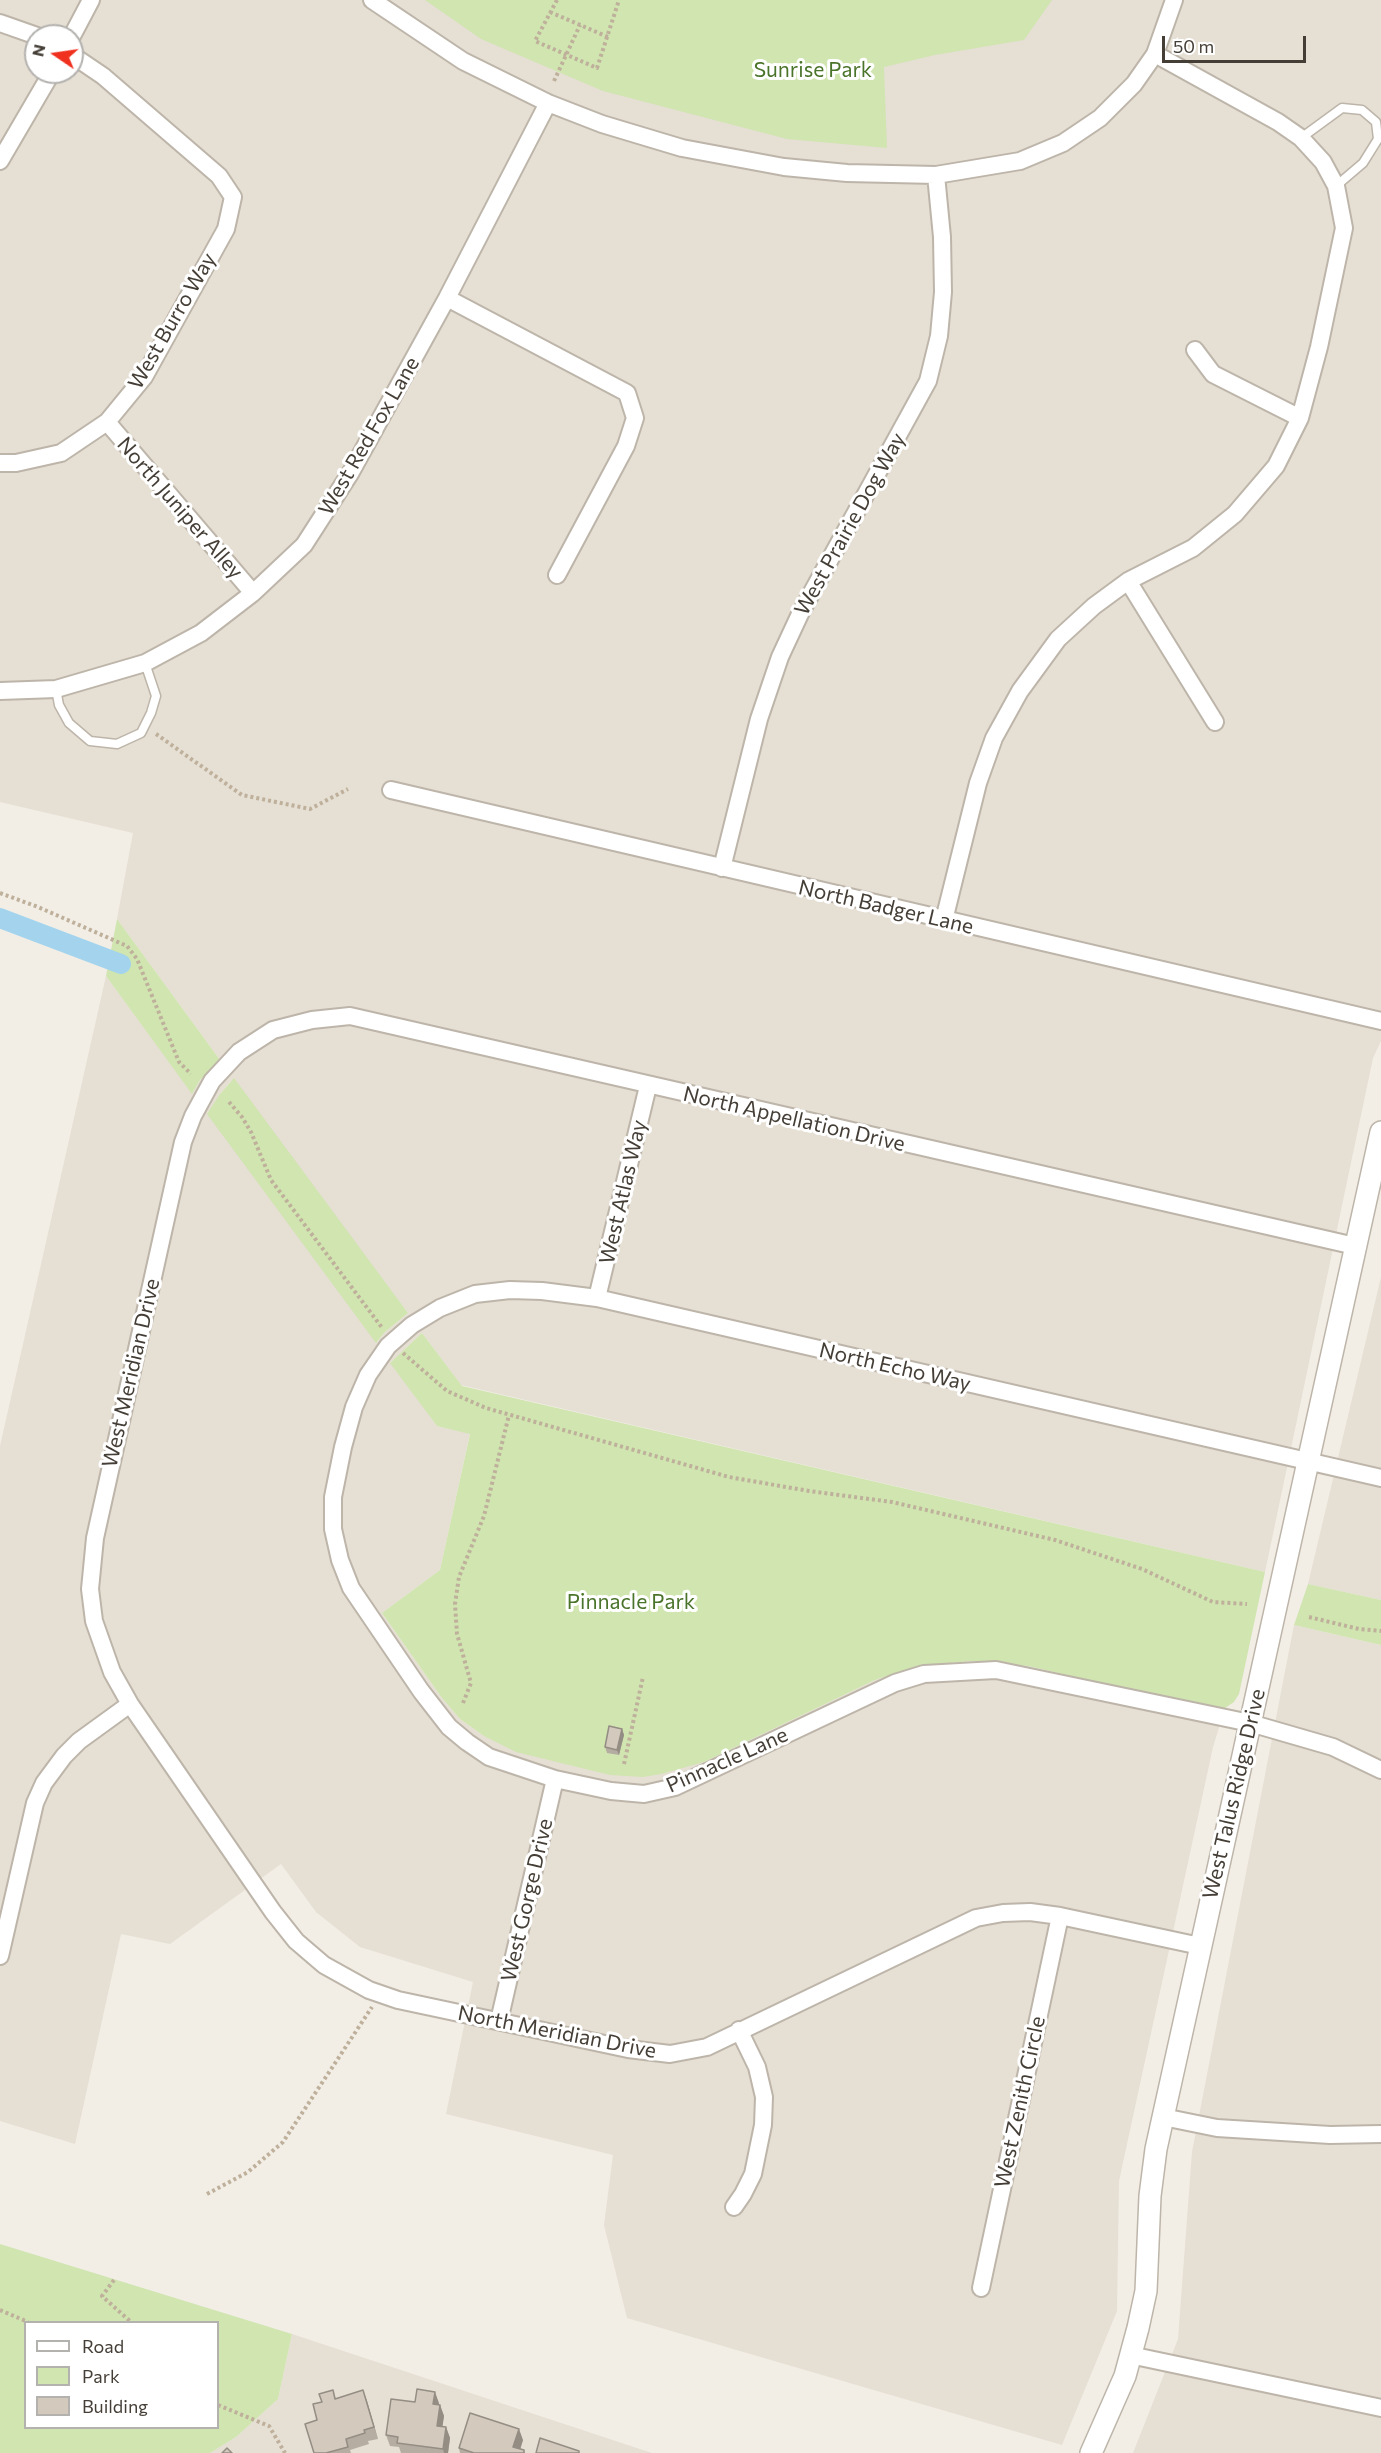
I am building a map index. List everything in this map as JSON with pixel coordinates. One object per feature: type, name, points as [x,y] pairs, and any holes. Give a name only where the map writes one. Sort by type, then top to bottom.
[{"type":"street","points":[[79,24],[92,0]]},
{"type":"street","points":[[372,0],[463,61],[548,103],[602,124],[682,148],[784,167],[847,173],[936,175],[1020,161],[1063,143],[1100,118],[1134,84],[1155,54],[1174,0]]},
{"type":"street","points":[[0,23],[24,32]]},
{"type":"street","points":[[944,920],[978,783],[994,738],[1020,691],[1058,639],[1094,606],[1128,581],[1192,548],[1235,514],[1276,466],[1300,418],[1319,347],[1344,228],[1336,186],[1323,162],[1301,138],[1278,122],[1155,54]]},
{"type":"street","name":"West Burro Way","points":[[0,463],[16,463],[61,453],[107,422],[144,377],[226,229],[233,197],[219,176],[103,76],[84,63]]},
{"type":"street","points":[[0,161],[45,84]]},
{"type":"street","name":"West Red Fox Lane","points":[[0,692],[56,689],[145,663],[201,633],[253,593],[304,544],[351,472],[447,298],[548,103]]},
{"type":"street","name":"West Prairie Dog Way","points":[[722,868],[759,719],[780,657],[800,614],[928,381],[939,336],[942,292],[942,237],[936,175]]},
{"type":"street","points":[[447,298],[627,393],[635,418],[626,446],[557,575]]},
{"type":"street","points":[[1196,350],[1213,374],[1300,418]]},
{"type":"street","name":"North Juniper Alley","points":[[107,422],[253,593]]},
{"type":"street","points":[[1128,581],[1215,722]]},
{"type":"street","name":"North Badger Lane","points":[[391,790],[1381,1021]]},
{"type":"street","name":"North Appellation Drive","points":[[239,1052],[273,1030],[312,1020],[350,1016],[1355,1246]]},
{"type":"street","name":"West Meridian Drive","points":[[130,1704],[112,1672],[94,1621],[90,1589],[94,1538],[183,1142],[193,1116],[212,1081],[239,1052]]},
{"type":"street","name":"West Atlas Way","points":[[597,1298],[648,1086]]},
{"type":"street","name":"West Talus Ridge Drive","points":[[1091,2453],[1125,2376],[1146,2291],[1150,2196],[1156,2149],[1381,1132]]},
{"type":"street","name":"North Echo Way","points":[[412,1325],[440,1308],[475,1294],[510,1290],[542,1291],[597,1298],[1381,1478]]},
{"type":"street","name":"Pinnacle Lane","points":[[412,1325],[393,1341],[368,1375],[354,1407],[333,1497],[333,1529],[340,1560],[351,1588],[421,1691],[449,1727],[489,1757],[555,1779],[611,1791],[644,1794],[675,1787],[895,1683],[924,1674],[996,1670],[1250,1723],[1333,1747],[1381,1770]]},
{"type":"street","points":[[0,1956],[35,1803],[44,1783],[64,1756],[79,1741],[130,1704]]},
{"type":"street","name":"North Meridian Drive","points":[[130,1704],[273,1912],[296,1941],[324,1965],[369,1990],[499,2021],[627,2049],[670,2054],[706,2047],[976,1918],[1003,1913],[1030,1912],[1060,1916],[1200,1946]]},
{"type":"street","name":"West Gorge Drive","points":[[499,2021],[555,1779]]},
{"type":"street","name":"West Zenith Circle","points":[[981,2288],[1060,1916]]},
{"type":"street","points":[[734,2207],[753,2174],[763,2125],[764,2097],[757,2067],[739,2030]]},
{"type":"street","points":[[1163,2117],[1216,2128],[1330,2135],[1381,2134]]},
{"type":"street","points":[[1130,2355],[1381,2408]]},
{"type":"lane","points":[[1301,138],[1342,108],[1362,110],[1376,122],[1378,140],[1362,163],[1336,186]]},
{"type":"lane","points":[[56,689],[59,705],[69,723],[90,741],[117,744],[141,733],[151,713],[156,696],[145,663]]},
{"type":"path","points":[[557,0],[535,41],[597,68],[619,0]]},
{"type":"path","points":[[550,12],[608,37]]},
{"type":"path","points":[[554,81],[580,24]]},
{"type":"path","points":[[156,734],[242,795],[310,809],[348,789]]},
{"type":"path","points":[[0,893],[127,946],[137,959],[180,1062],[191,1074]]},
{"type":"path","points":[[229,1102],[251,1132],[272,1180],[393,1341],[447,1391],[486,1408],[729,1477],[892,1502],[1035,1535],[1142,1569],[1213,1602],[1247,1604]]},
{"type":"path","points":[[464,1703],[471,1683],[457,1634],[454,1604],[459,1577],[484,1516],[509,1415]]},
{"type":"path","points":[[1309,1617],[1359,1629],[1381,1631]]},
{"type":"path","points":[[624,1764],[643,1677]]},
{"type":"path","points":[[207,2193],[248,2172],[283,2142],[375,2002]]},
{"type":"path","points":[[114,2280],[102,2296],[130,2321]]},
{"type":"path","points":[[0,2310],[26,2321]]},
{"type":"path","points":[[219,2404],[269,2426],[285,2453]]},
{"type":"shaded area","points":[[0,0],[1381,0],[1381,1041],[1373,1058],[1265,1572],[461,1385],[422,1333],[391,1362],[437,1426],[470,1433],[440,1570],[382,1613],[442,1698],[460,1719],[484,1736],[704,1762],[875,1680],[918,1666],[971,1661],[1028,1666],[1213,1709],[1225,1708],[1213,1747],[1119,2181],[1117,2311],[1062,2445],[627,2318],[604,2225],[613,2155],[446,2114],[473,1982],[360,1947],[316,1912],[281,1864],[170,1944],[121,1934],[75,2144],[0,2121],[0,1446],[106,976],[192,1093],[200,1080],[220,1060],[117,919],[133,833],[0,802]],"holes":[[[231,1081],[408,1313],[385,1332],[377,1342],[220,1094]]]},
{"type":"shaded area","points":[[1381,1277],[1381,1600],[1308,1584]]},
{"type":"shaded area","points":[[1294,1625],[1381,1645],[1381,2453],[1133,2453],[1178,2339],[1192,2152]]},
{"type":"shaded area","points":[[292,2334],[652,2453],[210,2453],[236,2437],[278,2399]]},
{"type":"green space","name":"Sunrise Park","points":[[425,0],[1052,0],[1024,40],[935,55],[884,67],[887,148],[787,139],[603,91],[481,39]]},
{"type":"green space","points":[[117,919],[220,1060],[200,1080],[192,1094],[106,976]]},
{"type":"green space","points":[[234,1078],[408,1313],[385,1332],[376,1343],[207,1114]]},
{"type":"green space","name":"Pinnacle Park","points":[[422,1333],[462,1386],[1265,1572],[1239,1694],[1234,1702],[1225,1708],[1213,1709],[1028,1666],[971,1661],[918,1666],[875,1680],[704,1762],[661,1774],[643,1777],[610,1775],[516,1752],[484,1736],[460,1719],[442,1698],[382,1613],[440,1570],[470,1434],[437,1426],[390,1363]]},
{"type":"green space","points":[[1308,1584],[1381,1600],[1381,1645],[1294,1625]]},
{"type":"green space","points":[[0,2244],[292,2334],[278,2399],[236,2437],[210,2453],[0,2453]]},
{"type":"building","points":[[609,1726],[622,1729],[617,1750],[605,1747]]},
{"type":"building","points":[[417,2389],[435,2392],[433,2404],[440,2405],[437,2426],[446,2427],[443,2449],[397,2443],[398,2437],[386,2435],[391,2399],[415,2402]]},
{"type":"building","points":[[333,2390],[335,2399],[363,2390],[374,2427],[364,2430],[365,2433],[346,2439],[348,2447],[326,2453],[314,2453],[305,2424],[317,2420],[313,2404],[322,2402],[319,2394]]},
{"type":"building","points":[[470,2413],[519,2429],[513,2447],[524,2450],[524,2453],[474,2453],[459,2448]]},
{"type":"building","points":[[540,2438],[579,2451],[579,2453],[536,2453]]},
{"type":"building","points":[[227,2448],[232,2453],[222,2453]]},
{"type":"waterway","points":[[0,918],[121,964]]}]
